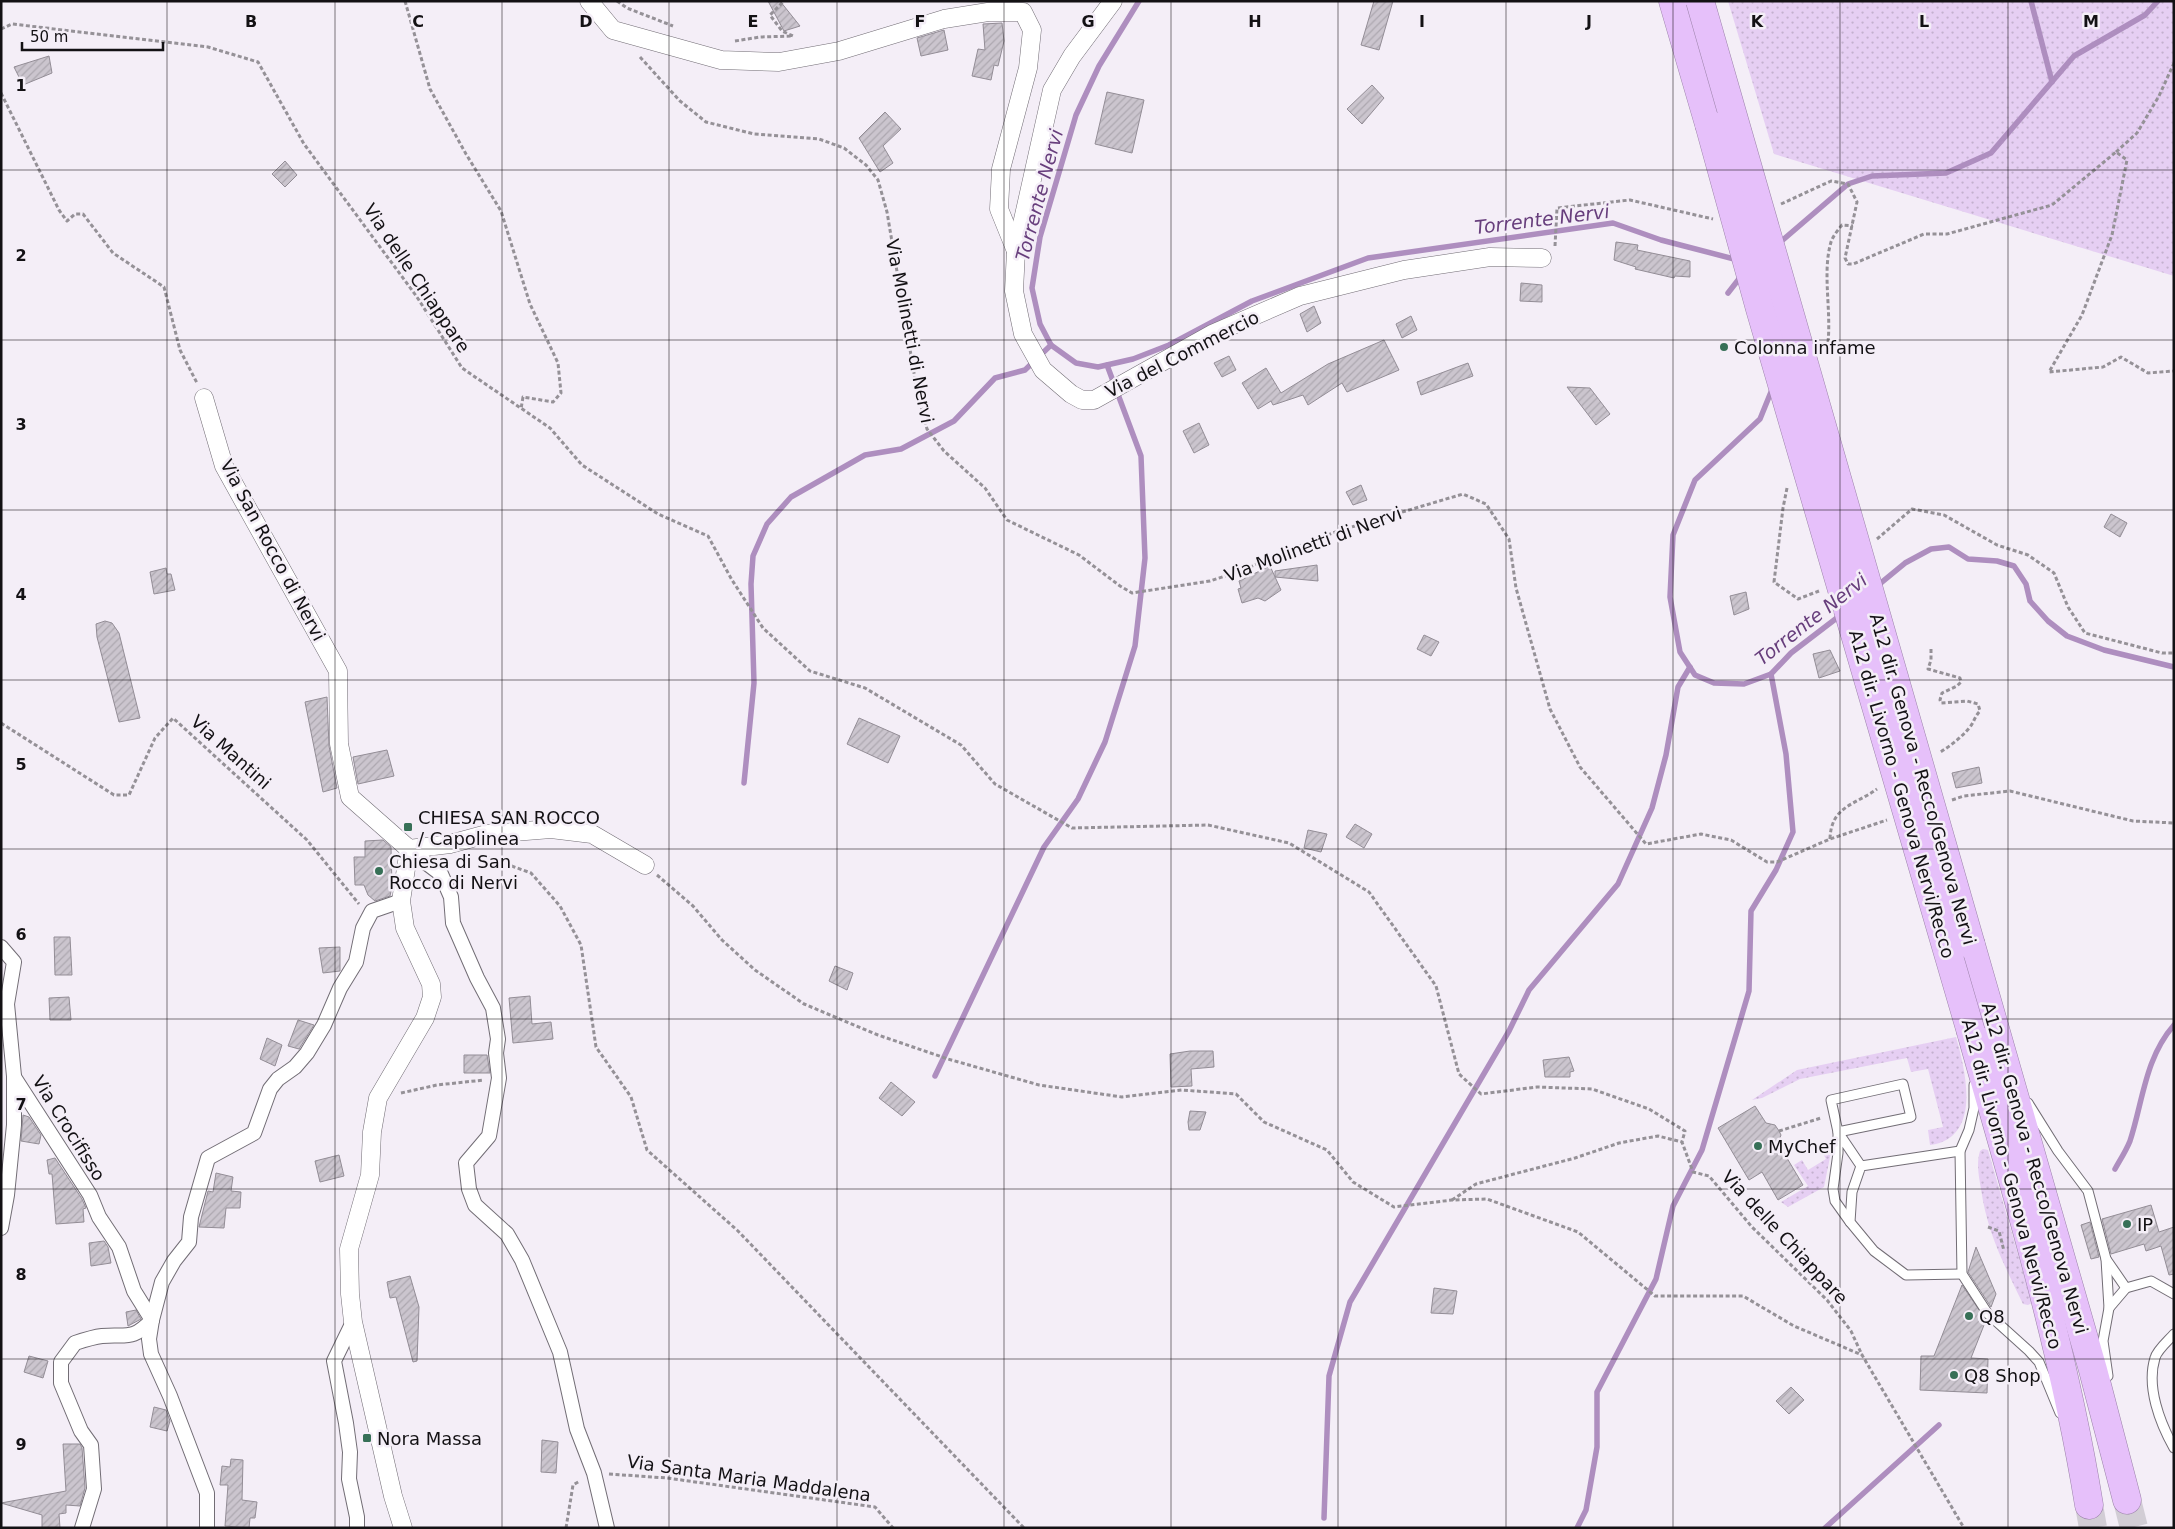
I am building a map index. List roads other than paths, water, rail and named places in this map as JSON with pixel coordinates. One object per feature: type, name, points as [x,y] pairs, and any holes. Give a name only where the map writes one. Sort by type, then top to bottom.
[{"type":"highway","name":"A12 dir. Livorno - Genova Nervi/Recco","points":[[1674,1],[1760,310],[1982,1029],[2042,1282],[2082,1462],[2089,1505]]},
{"type":"highway","name":"A12 dir. Genova - Recco/Genova Nervi","points":[[1700,1],[1982,1029],[2004,1059],[2112,1436],[2127,1500]]},
{"type":"street","name":"Via del Commercio","points":[[1113,1],[1072,56],[1052,90],[1016,251],[1014,291],[1023,334],[1043,370],[1071,394],[1082,400],[1094,400],[1212,334],[1300,296],[1404,270],[1490,258],[1542,258]]},
{"type":"street","points":[[593,7],[613,30],[721,60],[779,62],[839,51],[944,19],[988,12],[1023,12],[1032,30],[1028,68],[1001,168],[999,209],[1016,251]]},
{"type":"street","name":"Via San Rocco di Nervi","points":[[204,398],[224,466],[338,671],[339,744],[350,797],[412,849]]},
{"type":"street","points":[[412,849],[450,844],[486,834],[552,829],[592,834],[645,865]]},
{"type":"street","points":[[402,1528],[353,1322],[349,1249],[370,1175],[372,1132],[378,1098],[426,1018],[432,997],[431,984],[405,928],[401,901],[412,849]]},
{"type":"street","points":[[412,849],[440,874],[451,897],[453,923],[477,978],[493,1008],[498,1039],[496,1053],[499,1078],[489,1136],[466,1163],[469,1189],[475,1205],[507,1234],[522,1260],[560,1352],[577,1429],[594,1473],[607,1528]]},
{"type":"street","points":[[207,1528],[207,1493],[170,1396],[151,1354],[149,1339],[162,1282],[174,1261],[189,1242],[190,1217],[204,1164],[208,1158],[254,1133],[270,1089],[278,1079],[295,1067],[307,1053],[324,1025],[340,988],[356,962],[363,928],[372,911],[401,901]]},
{"type":"street","name":"Via Crocifisso","points":[[1,947],[14,962],[7,1004],[14,1076],[90,1195],[99,1217],[119,1247],[134,1290],[152,1320]]},
{"type":"street","points":[[1,1228],[7,1195],[14,1125],[14,1076]]},
{"type":"street","points":[[82,1528],[94,1489],[92,1445],[81,1431],[62,1383],[61,1362],[75,1343],[102,1336],[125,1337],[141,1331],[152,1320]]},
{"type":"street","points":[[353,1322],[334,1361],[350,1452],[349,1479],[357,1517],[357,1528]]},
{"type":"lane","points":[[1982,1029],[1974,1108],[1969,1130],[1960,1151],[1962,1274],[1988,1314],[2039,1362],[2082,1462]]},
{"type":"lane","points":[[2004,1059],[2038,1120],[2088,1191],[2106,1259],[2109,1308],[2103,1341],[2112,1436]]},
{"type":"lane","points":[[1838,1132],[1911,1117],[1903,1084],[1831,1100],[1838,1132],[1838,1153],[1833,1189],[1835,1201],[1874,1251],[1906,1275],[1962,1274]]},
{"type":"lane","points":[[1838,1132],[1861,1166]]},
{"type":"lane","points":[[1861,1166],[1960,1151]]},
{"type":"lane","points":[[1850,1222],[1852,1192],[1861,1166]]},
{"type":"lane","points":[[2106,1259],[2126,1288]]},
{"type":"lane","points":[[2109,1308],[2126,1288],[2151,1281],[2174,1294]]},
{"type":"lane","points":[[2174,1334],[2155,1358],[2152,1391],[2163,1428],[2174,1448]]},
{"type":"waterway","name":"Torrente Nervi","points":[[1139,1],[1099,66],[1076,115],[1040,237],[1032,288],[1040,324],[1051,345],[1076,363],[1098,367],[1133,359],[1169,345],[1252,301],[1368,258],[1613,223],[1661,240],[1738,260]]},
{"type":"waterway","points":[[2031,1],[2052,82]]},
{"type":"waterway","points":[[1777,245],[1848,184],[1872,176],[1946,173],[1991,153],[2074,56],[2145,15],[2158,1]]},
{"type":"waterway","points":[[1728,293],[1742,275]]},
{"type":"waterway","points":[[744,783],[754,683],[751,584],[753,556],[767,524],[791,497],[865,455],[901,449],[954,421],[995,378],[1025,370],[1051,345]]},
{"type":"waterway","points":[[935,1076],[1044,847],[1078,799],[1105,742],[1135,646],[1145,558],[1141,456],[1107,365]]},
{"type":"waterway","name":"Torrente Nervi","points":[[1773,387],[1760,419],[1695,480],[1673,535],[1670,597],[1680,652],[1695,675],[1714,683],[1744,684],[1771,674],[1791,653],[1842,614]]},
{"type":"waterway","name":"Torrente Nervi","points":[[1877,586],[1905,563],[1931,549],[1949,547],[1968,559],[1997,561],[2014,566],[2026,584],[2030,601],[2048,621],[2067,636],[2104,650],[2174,667]]},
{"type":"waterway","points":[[1324,1518],[1329,1376],[1350,1302],[1509,1031],[1529,990],[1618,884],[1652,808],[1666,755],[1678,687],[1690,667]]},
{"type":"waterway","points":[[1577,1528],[1586,1510],[1597,1447],[1597,1392],[1656,1279],[1673,1206],[1702,1150],[1749,991],[1751,911],[1776,870],[1793,832],[1786,754],[1771,674]]},
{"type":"waterway","points":[[2115,1169],[2130,1141],[2146,1080],[2157,1051],[2174,1025]]},
{"type":"waterway","points":[[1825,1528],[1939,1425]]},
{"type":"tunnel","points":[[2127,1500],[2134,1528]]},
{"type":"tunnel","points":[[2089,1505],[2093,1528]]},
{"type":"place","name":"Colonna infame","points":[[1724,347]]},
{"type":"place","name":"CHIESA SAN ROCCO / Capolinea","points":[[408,827]]},
{"type":"place","name":"Chiesa di San Rocco di Nervi","points":[[379,871]]},
{"type":"place","name":"MyChef","points":[[1758,1146]]},
{"type":"place","name":"IP","points":[[2127,1224]]},
{"type":"place","name":"Q8","points":[[1969,1316]]},
{"type":"place","name":"Q8 Shop","points":[[1954,1375]]},
{"type":"place","name":"Nora Massa","points":[[367,1438]]}]
